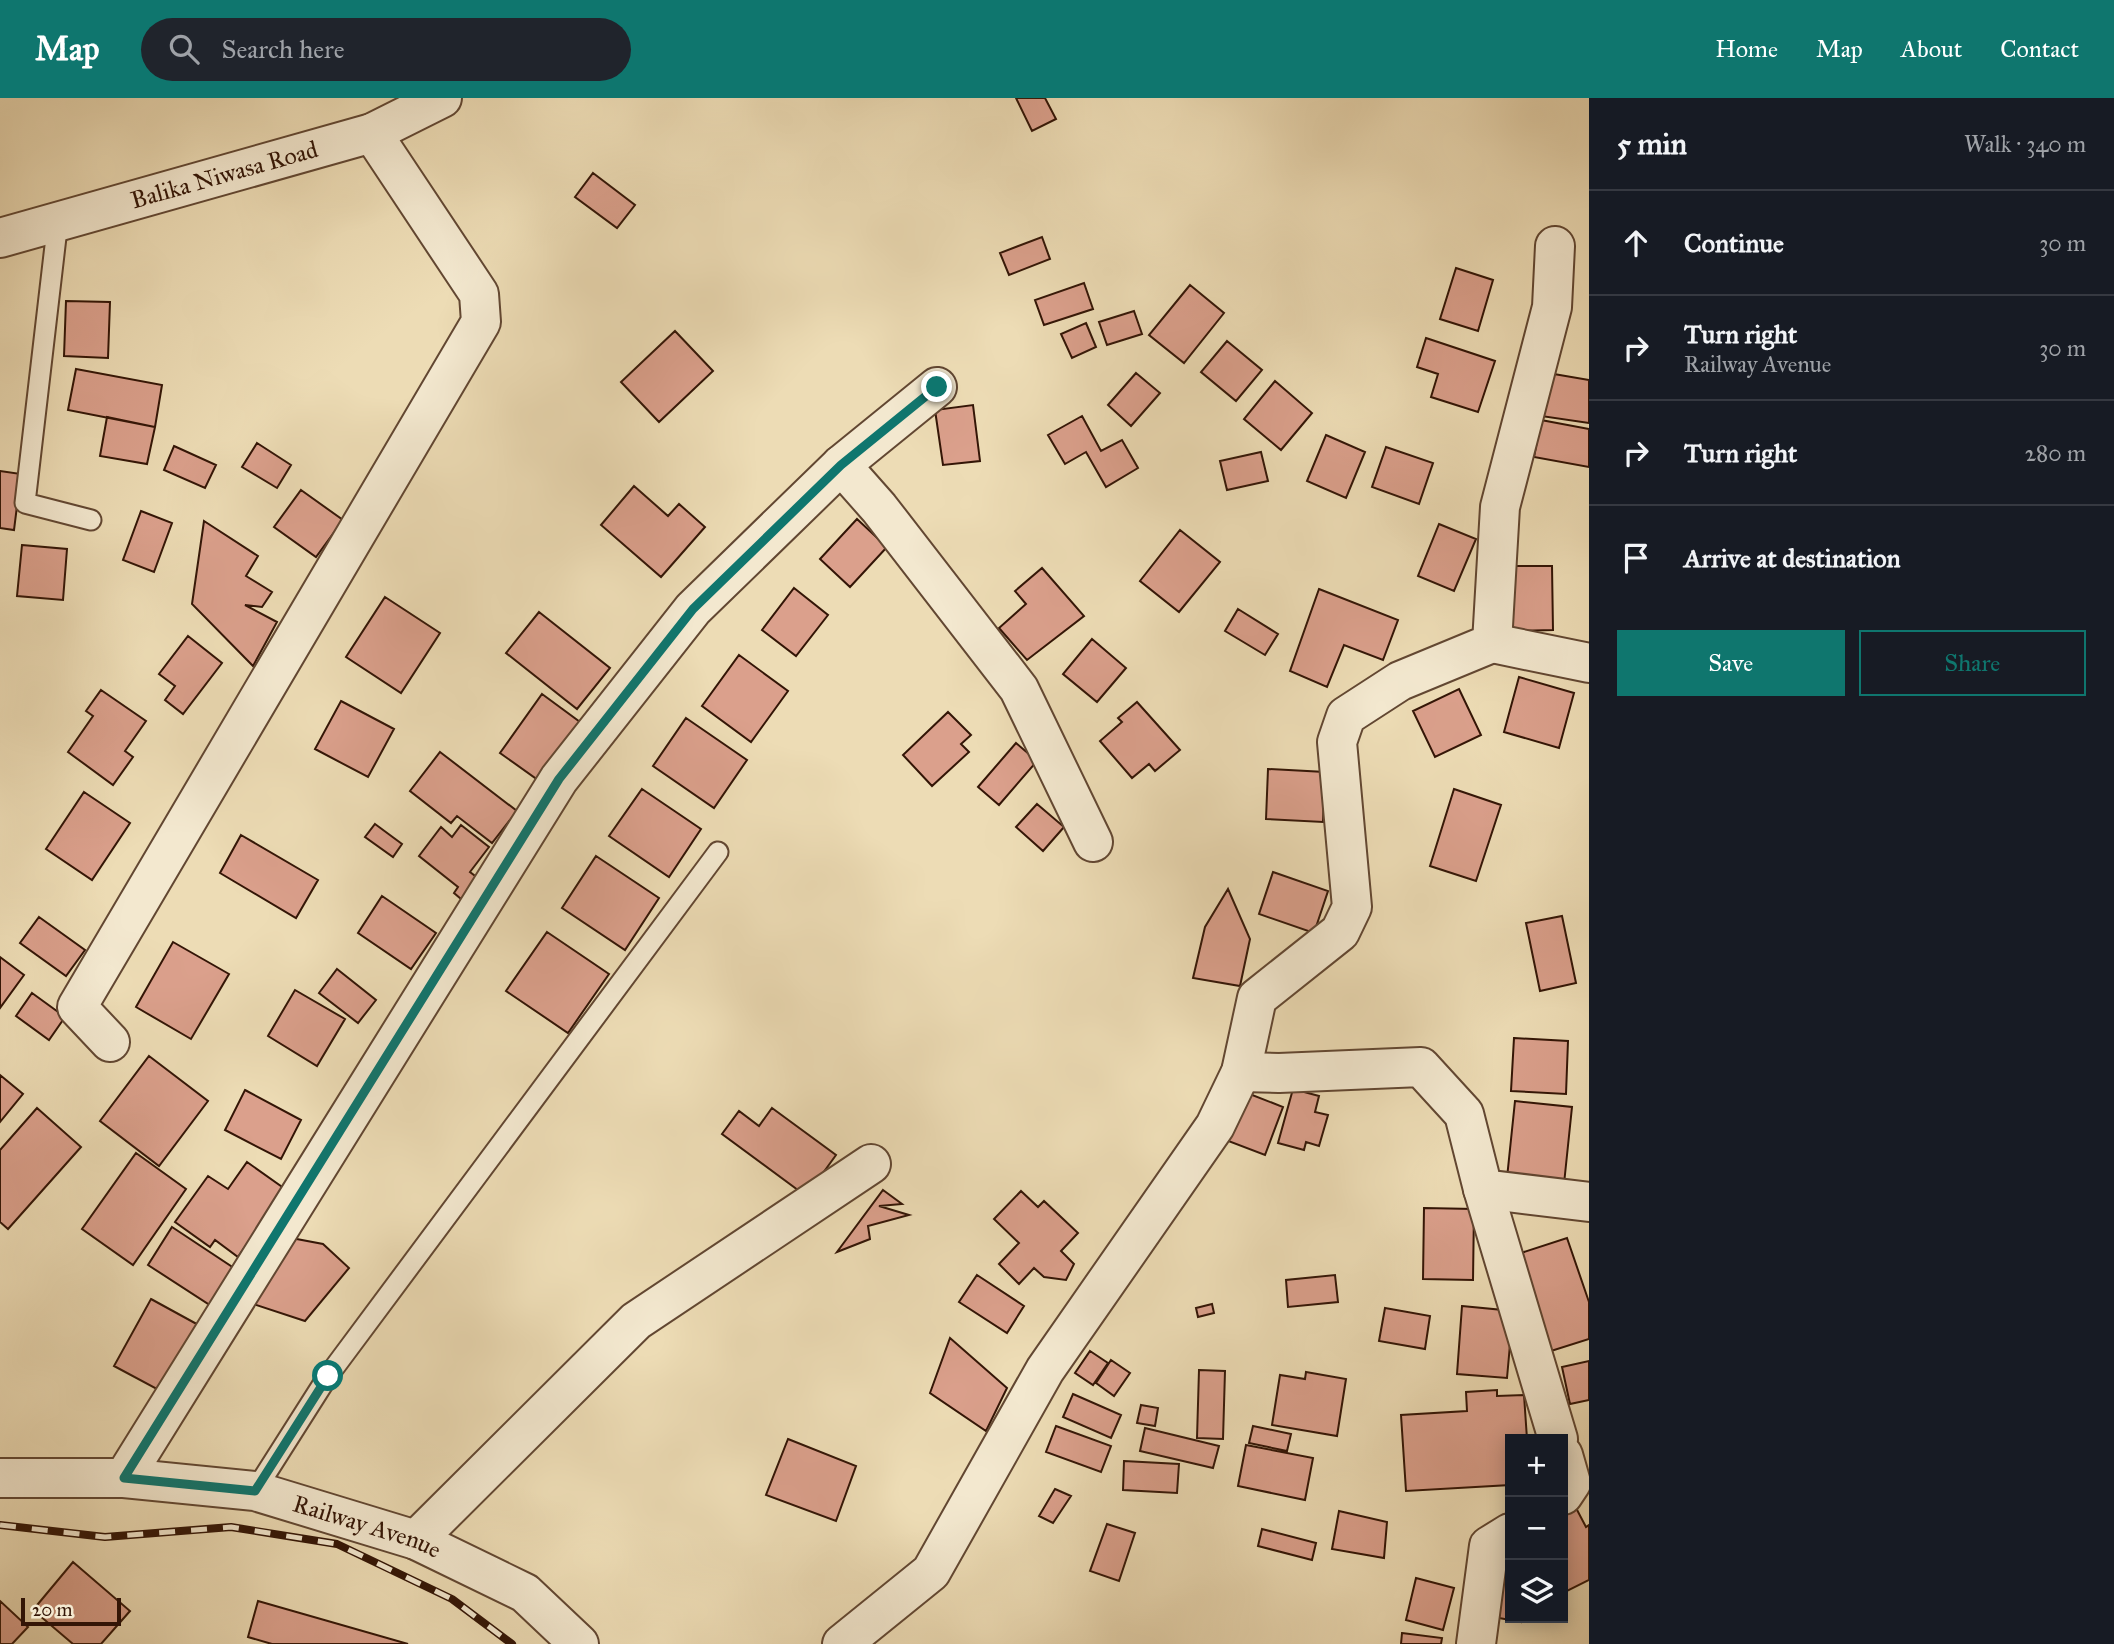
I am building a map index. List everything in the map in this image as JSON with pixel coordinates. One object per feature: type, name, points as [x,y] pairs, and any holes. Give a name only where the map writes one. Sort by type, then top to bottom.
[{"type":"street","name":"Balika Niwasa Road","points":[[0,238],[372,132],[442,98]]},
{"type":"street","points":[[110,1042],[77,1007],[481,322],[479,294],[372,132]]},
{"type":"street","points":[[1492,643],[1500,506],[1552,307],[1555,246]]},
{"type":"street","points":[[124,1478],[559,779],[693,609],[841,465],[937,387]]},
{"type":"street","points":[[841,465],[879,508],[1018,689],[1093,842]]},
{"type":"street","points":[[842,1644],[931,1572],[1045,1370],[1214,1126],[1241,1072],[1257,998],[1340,932],[1352,907],[1337,742],[1346,716],[1400,681],[1492,643],[1589,663]]},
{"type":"street","points":[[1241,1072],[1421,1067],[1464,1114],[1483,1189],[1556,1434]]},
{"type":"street","points":[[416,1540],[636,1321],[871,1164]]},
{"type":"street","points":[[1483,1189],[1589,1202]]},
{"type":"street","name":"Railway Avenue","points":[[0,1478],[124,1478],[255,1491],[416,1540],[525,1593],[579,1644]]},
{"type":"street","points":[[1476,1644],[1489,1546],[1505,1536]]},
{"type":"lane","points":[[58,220],[25,503],[91,520]]},
{"type":"lane","points":[[255,1491],[328,1376],[718,852]]},
{"type":"building","points":[[1016,98],[1045,98],[1056,119],[1032,131]]},
{"type":"building","points":[[593,173],[635,205],[617,228],[575,197]]},
{"type":"building","points":[[1042,237],[1050,259],[1009,275],[1000,253]]},
{"type":"building","points":[[1456,268],[1493,280],[1478,331],[1440,319]]},
{"type":"building","points":[[1084,283],[1093,309],[1044,325],[1035,300]]},
{"type":"building","points":[[1190,285],[1224,313],[1184,363],[1149,335]]},
{"type":"building","points":[[66,301],[110,302],[108,358],[64,356]]},
{"type":"building","points":[[1134,311],[1142,334],[1107,345],[1099,322]]},
{"type":"building","points":[[1086,323],[1096,347],[1072,358],[1061,334]]},
{"type":"building","points":[[675,331],[713,371],[659,422],[621,382]]},
{"type":"building","points":[[1426,338],[1495,361],[1478,412],[1431,397],[1438,374],[1417,367]]},
{"type":"building","points":[[1227,341],[1262,370],[1236,401],[1201,372]]},
{"type":"building","points":[[76,369],[162,385],[155,427],[68,410]]},
{"type":"building","points":[[1136,373],[1160,393],[1131,426],[1108,405]]},
{"type":"building","points":[[1548,373],[1589,380],[1589,423],[1541,416]]},
{"type":"building","points":[[1275,381],[1312,413],[1281,450],[1244,419]]},
{"type":"building","points":[[973,405],[980,461],[943,465],[935,410]]},
{"type":"building","points":[[1082,416],[1101,451],[1122,440],[1138,468],[1106,487],[1086,452],[1065,464],[1048,435]]},
{"type":"building","points":[[107,417],[155,427],[147,464],[100,456]]},
{"type":"building","points":[[1541,420],[1589,429],[1589,467],[1534,457]]},
{"type":"building","points":[[1326,435],[1365,452],[1346,498],[1307,481]]},
{"type":"building","points":[[257,443],[291,465],[277,488],[242,467]]},
{"type":"building","points":[[174,446],[216,465],[205,488],[164,470]]},
{"type":"building","points":[[1386,447],[1433,463],[1419,504],[1372,487]]},
{"type":"building","points":[[1261,452],[1268,481],[1227,490],[1220,461]]},
{"type":"building","points":[[0,471],[21,474],[14,530],[0,528]]},
{"type":"building","points":[[634,486],[668,516],[679,504],[705,527],[661,577],[601,525]]},
{"type":"building","points":[[301,490],[343,520],[316,557],[274,527]]},
{"type":"building","points":[[141,511],[172,523],[154,572],[123,560]]},
{"type":"building","points":[[857,519],[887,547],[850,587],[820,559]]},
{"type":"building","points":[[204,521],[258,556],[246,576],[272,592],[262,607],[245,605],[277,622],[253,666],[192,604]]},
{"type":"building","points":[[1439,524],[1476,539],[1454,591],[1418,576]]},
{"type":"building","points":[[1180,530],[1220,562],[1179,612],[1140,581]]},
{"type":"building","points":[[22,545],[67,549],[63,600],[17,596]]},
{"type":"building","points":[[1512,566],[1552,566],[1553,630],[1513,631]]},
{"type":"building","points":[[1042,568],[1084,616],[1027,660],[999,628],[1026,604],[1015,591]]},
{"type":"building","points":[[794,588],[828,615],[796,656],[762,630]]},
{"type":"building","points":[[1319,589],[1398,620],[1383,660],[1344,645],[1327,687],[1290,671]]},
{"type":"building","points":[[385,597],[440,633],[401,693],[346,657]]},
{"type":"building","points":[[1238,609],[1278,634],[1265,655],[1225,631]]},
{"type":"building","points":[[539,612],[610,668],[577,709],[506,653]]},
{"type":"building","points":[[188,636],[222,663],[183,714],[165,700],[175,686],[159,674]]},
{"type":"building","points":[[1092,639],[1126,668],[1097,702],[1063,674]]},
{"type":"building","points":[[739,655],[788,691],[751,742],[702,706]]},
{"type":"building","points":[[1519,677],[1574,693],[1559,748],[1504,732]]},
{"type":"building","points":[[1459,689],[1481,735],[1435,757],[1413,711]]},
{"type":"building","points":[[101,690],[146,721],[125,751],[133,757],[113,785],[68,752],[93,716],[86,711]]},
{"type":"building","points":[[542,694],[580,722],[538,780],[500,753]]},
{"type":"building","points":[[341,701],[394,729],[368,777],[315,749]]},
{"type":"building","points":[[1137,702],[1180,750],[1155,771],[1149,764],[1132,778],[1100,741],[1122,722],[1118,718]]},
{"type":"building","points":[[948,712],[971,735],[961,744],[969,752],[932,786],[903,755]]},
{"type":"building","points":[[686,718],[747,760],[714,808],[653,766]]},
{"type":"building","points":[[1016,743],[1037,761],[999,805],[978,787]]},
{"type":"building","points":[[440,752],[517,811],[492,843],[457,816],[451,823],[410,791]]},
{"type":"building","points":[[1268,769],[1325,772],[1323,822],[1266,819]]},
{"type":"building","points":[[642,789],[701,829],[669,877],[609,836]]},
{"type":"building","points":[[1454,789],[1501,805],[1476,881],[1430,866]]},
{"type":"building","points":[[84,792],[130,823],[92,880],[46,849]]},
{"type":"building","points":[[1037,804],[1064,827],[1043,851],[1016,827]]},
{"type":"building","points":[[375,824],[402,844],[393,857],[365,837]]},
{"type":"building","points":[[461,825],[489,847],[470,872],[483,882],[467,904],[454,893],[458,887],[419,856],[441,827],[452,837]]},
{"type":"building","points":[[241,835],[318,880],[296,918],[220,873]]},
{"type":"building","points":[[596,856],[659,898],[625,950],[562,908]]},
{"type":"building","points":[[1273,872],[1328,891],[1314,933],[1259,914]]},
{"type":"building","points":[[1228,889],[1250,939],[1240,986],[1193,978],[1205,927]]},
{"type":"building","points":[[382,896],[436,933],[411,969],[358,933]]},
{"type":"building","points":[[1562,916],[1576,983],[1540,991],[1526,923]]},
{"type":"building","points":[[39,917],[85,950],[66,976],[20,943]]},
{"type":"building","points":[[547,932],[609,974],[568,1033],[506,991]]},
{"type":"building","points":[[173,942],[229,974],[191,1039],[136,1007]]},
{"type":"building","points":[[0,957],[24,975],[0,1008]]},
{"type":"building","points":[[337,969],[376,1000],[358,1023],[319,993]]},
{"type":"building","points":[[295,990],[345,1019],[317,1066],[268,1036]]},
{"type":"building","points":[[32,993],[65,1017],[49,1040],[16,1016]]},
{"type":"building","points":[[1514,1038],[1568,1041],[1566,1094],[1511,1091]]},
{"type":"building","points":[[149,1056],[208,1101],[159,1166],[100,1121]]},
{"type":"building","points":[[0,1075],[23,1094],[0,1122]]},
{"type":"building","points":[[1293,1089],[1319,1096],[1315,1112],[1328,1115],[1319,1146],[1306,1142],[1304,1150],[1278,1143]]},
{"type":"building","points":[[245,1090],[301,1120],[281,1159],[225,1130]]},
{"type":"building","points":[[1242,1091],[1283,1107],[1265,1155],[1223,1139]]},
{"type":"building","points":[[1515,1101],[1572,1107],[1564,1184],[1507,1178]]},
{"type":"building","points":[[37,1108],[81,1147],[8,1229],[0,1222],[0,1150]]},
{"type":"building","points":[[772,1108],[836,1155],[815,1184],[802,1193],[722,1134],[739,1111],[759,1126]]},
{"type":"building","points":[[136,1153],[186,1189],[133,1265],[82,1229]]},
{"type":"building","points":[[247,1162],[285,1189],[238,1257],[215,1240],[210,1247],[175,1222],[208,1176],[228,1189]]},
{"type":"building","points":[[883,1190],[902,1204],[879,1206],[909,1215],[868,1226],[870,1239],[837,1252]]},
{"type":"building","points":[[1021,1191],[1038,1207],[1044,1201],[1078,1233],[1061,1251],[1074,1264],[1066,1280],[1044,1277],[1034,1268],[1019,1284],[999,1264],[1019,1243],[994,1219]]},
{"type":"building","points":[[1424,1208],[1474,1209],[1473,1280],[1423,1279]]},
{"type":"building","points":[[172,1227],[240,1272],[216,1309],[148,1265]]},
{"type":"building","points":[[286,1237],[323,1244],[349,1268],[305,1321],[244,1301]]},
{"type":"building","points":[[1567,1238],[1589,1302],[1589,1339],[1551,1351],[1518,1254]]},
{"type":"building","points":[[977,1275],[1024,1306],[1007,1333],[959,1302]]},
{"type":"building","points":[[1335,1275],[1338,1302],[1288,1307],[1286,1280]]},
{"type":"building","points":[[151,1299],[204,1328],[168,1395],[114,1366]]},
{"type":"building","points":[[1212,1304],[1214,1313],[1198,1317],[1196,1308]]},
{"type":"building","points":[[1462,1306],[1513,1311],[1507,1378],[1457,1374]]},
{"type":"building","points":[[1385,1308],[1430,1316],[1425,1349],[1379,1341]]},
{"type":"building","points":[[950,1338],[1007,1388],[986,1431],[930,1393]]},
{"type":"building","points":[[1090,1351],[1108,1363],[1093,1385],[1075,1373]]},
{"type":"building","points":[[1111,1360],[1130,1373],[1114,1396],[1096,1383]]},
{"type":"building","points":[[1589,1361],[1589,1400],[1570,1404],[1562,1367]]},
{"type":"building","points":[[1199,1370],[1225,1371],[1223,1439],[1197,1438]]},
{"type":"building","points":[[1306,1372],[1346,1379],[1337,1436],[1272,1425],[1280,1375],[1305,1379]]},
{"type":"building","points":[[1497,1390],[1497,1396],[1524,1395],[1527,1434],[1505,1434],[1505,1485],[1406,1491],[1401,1415],[1467,1411],[1466,1392]]},
{"type":"building","points":[[1073,1394],[1121,1415],[1111,1438],[1063,1417]]},
{"type":"building","points":[[1141,1405],[1158,1408],[1155,1426],[1137,1423]]},
{"type":"building","points":[[1056,1426],[1111,1446],[1101,1472],[1046,1452]]},
{"type":"building","points":[[1253,1426],[1291,1434],[1287,1451],[1249,1443]]},
{"type":"building","points":[[1145,1428],[1219,1446],[1213,1468],[1140,1451]]},
{"type":"building","points":[[788,1439],[856,1466],[836,1521],[766,1495]]},
{"type":"building","points":[[1246,1445],[1313,1458],[1305,1500],[1238,1486]]},
{"type":"building","points":[[1124,1461],[1179,1464],[1177,1493],[1123,1490]]},
{"type":"building","points":[[1055,1489],[1071,1496],[1053,1523],[1039,1516]]},
{"type":"building","points":[[1575,1506],[1586,1527],[1589,1525],[1589,1580],[1568,1590],[1568,1560],[1568,1510]]},
{"type":"building","points":[[1339,1511],[1387,1522],[1384,1558],[1332,1549]]},
{"type":"building","points":[[1107,1524],[1135,1533],[1119,1581],[1090,1571]]},
{"type":"building","points":[[1262,1529],[1316,1543],[1312,1560],[1258,1546]]},
{"type":"building","points":[[1499,1550],[1505,1551],[1505,1619],[1488,1616]]},
{"type":"building","points":[[73,1562],[130,1611],[101,1644],[73,1644],[33,1610]]},
{"type":"building","points":[[1416,1578],[1454,1588],[1443,1630],[1406,1620]]},
{"type":"building","points":[[0,1601],[28,1627],[12,1644],[0,1644]]},
{"type":"building","points":[[258,1601],[408,1644],[272,1644],[248,1637]]},
{"type":"building","points":[[1402,1633],[1442,1638],[1441,1644],[1401,1644]]},
{"type":"railway","points":[[0,1525],[105,1537],[231,1527],[337,1544],[452,1599],[512,1644]]},
{"type":"route","points":[[328,1376],[255,1491],[124,1478],[559,779],[693,609],[841,465],[937,387]]}]
